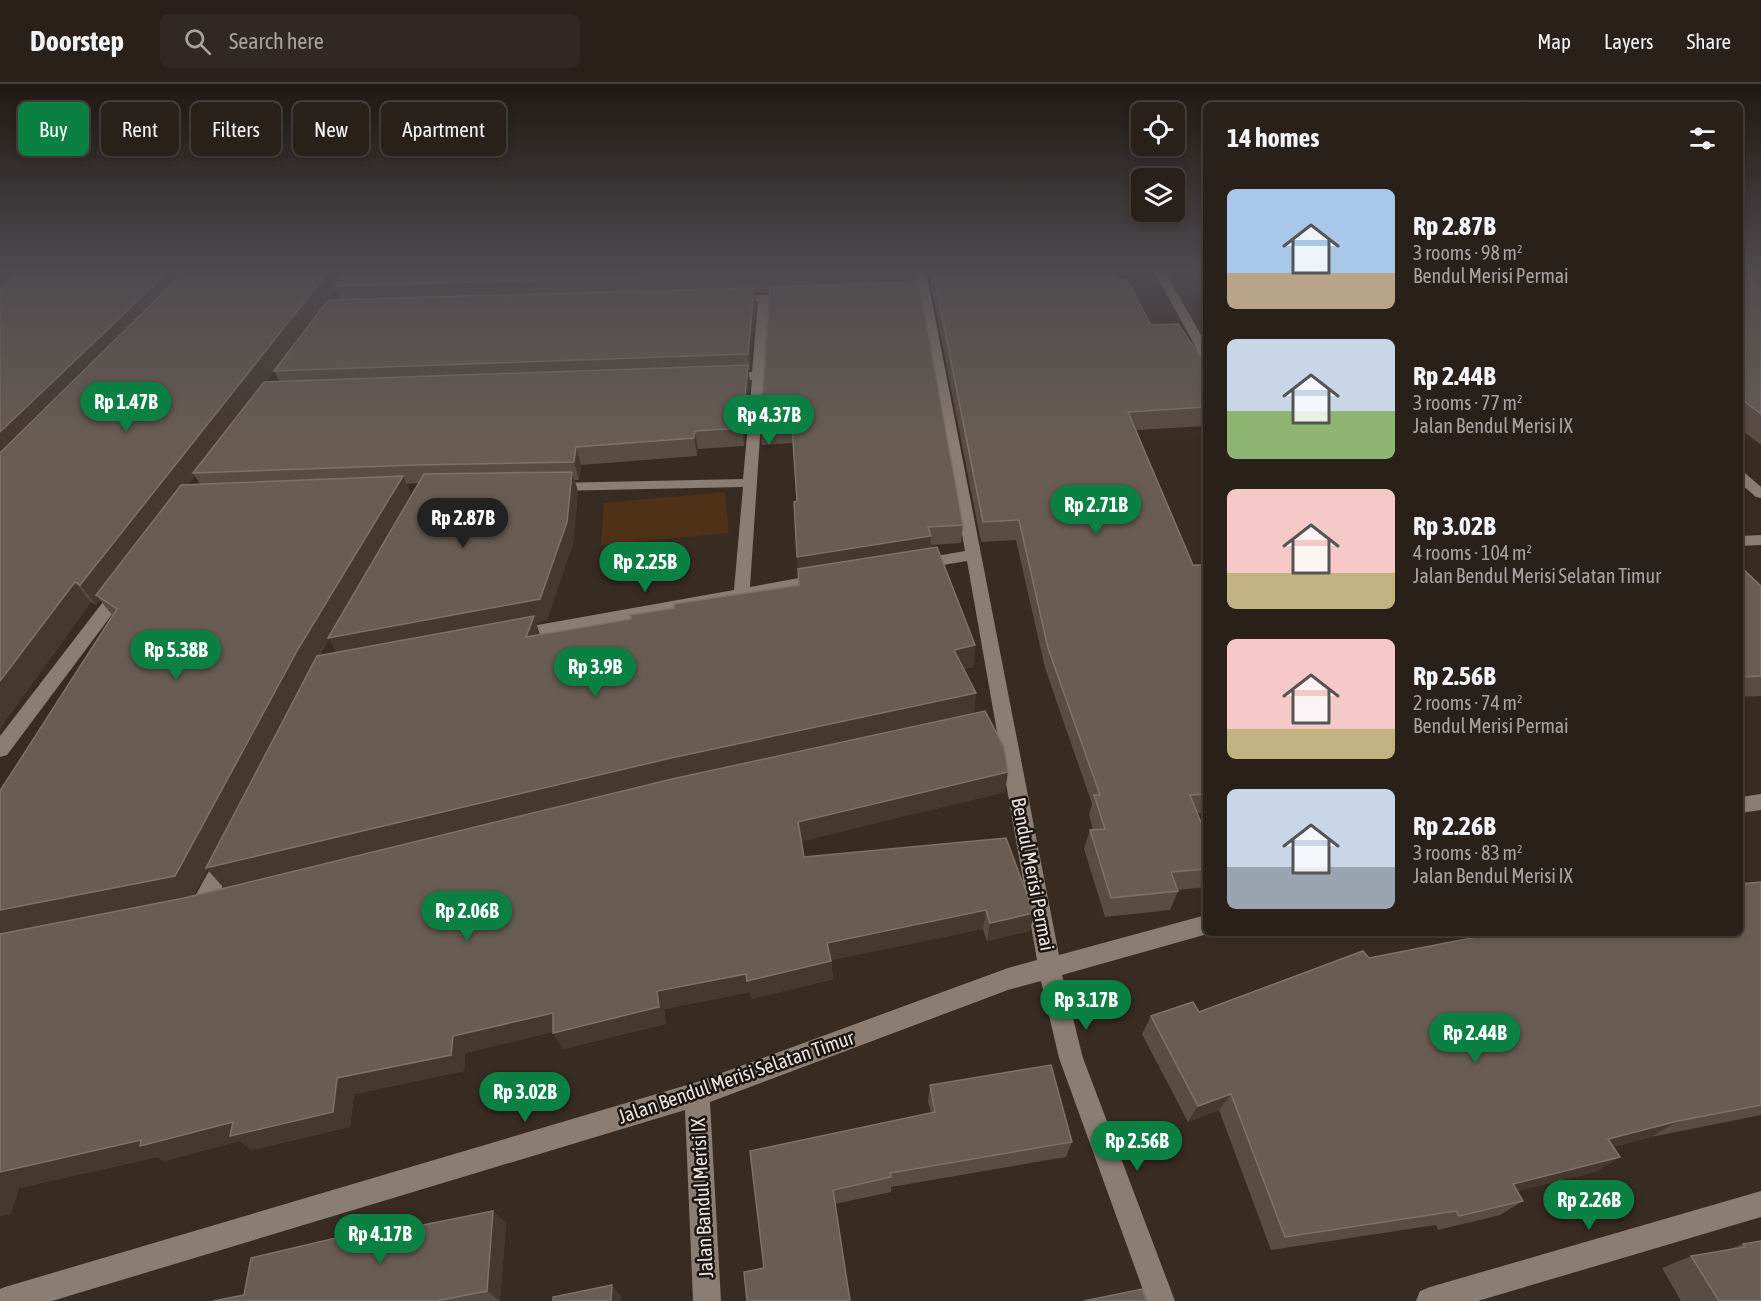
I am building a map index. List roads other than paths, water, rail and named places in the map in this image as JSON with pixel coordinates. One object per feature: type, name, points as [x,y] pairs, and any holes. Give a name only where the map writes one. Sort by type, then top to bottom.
[{"type":"street","points":[[742,592],[762,328]]},
{"type":"street","name":"Bendul Merisi Permai","points":[[927,328],[974,555],[1060,1014],[1071,1058],[1161,1301]]},
{"type":"street","points":[[1191,328],[1203,349]]},
{"type":"street","points":[[711,378],[758,376]]},
{"type":"street","points":[[1743,479],[1761,494]]},
{"type":"street","points":[[542,487],[750,483]]},
{"type":"street","points":[[1743,541],[1761,540]]},
{"type":"street","points":[[904,566],[974,555]]},
{"type":"street","points":[[0,750],[133,574]]},
{"type":"street","points":[[497,638],[835,577]]},
{"type":"street","points":[[980,722],[1004,717]]},
{"type":"street","points":[[1743,805],[1761,802]]},
{"type":"street","points":[[202,905],[235,841]]},
{"type":"street","points":[[180,910],[225,900]]},
{"type":"street","name":"Jalan Bendul Merisi Selatan Timur","points":[[5,1301],[697,1094],[1008,979],[1203,926]]},
{"type":"street","name":"Jalan Bandul Merisi IX","points":[[697,1094],[707,1301]]},
{"type":"street","points":[[1430,1301],[1761,1204]]}]
